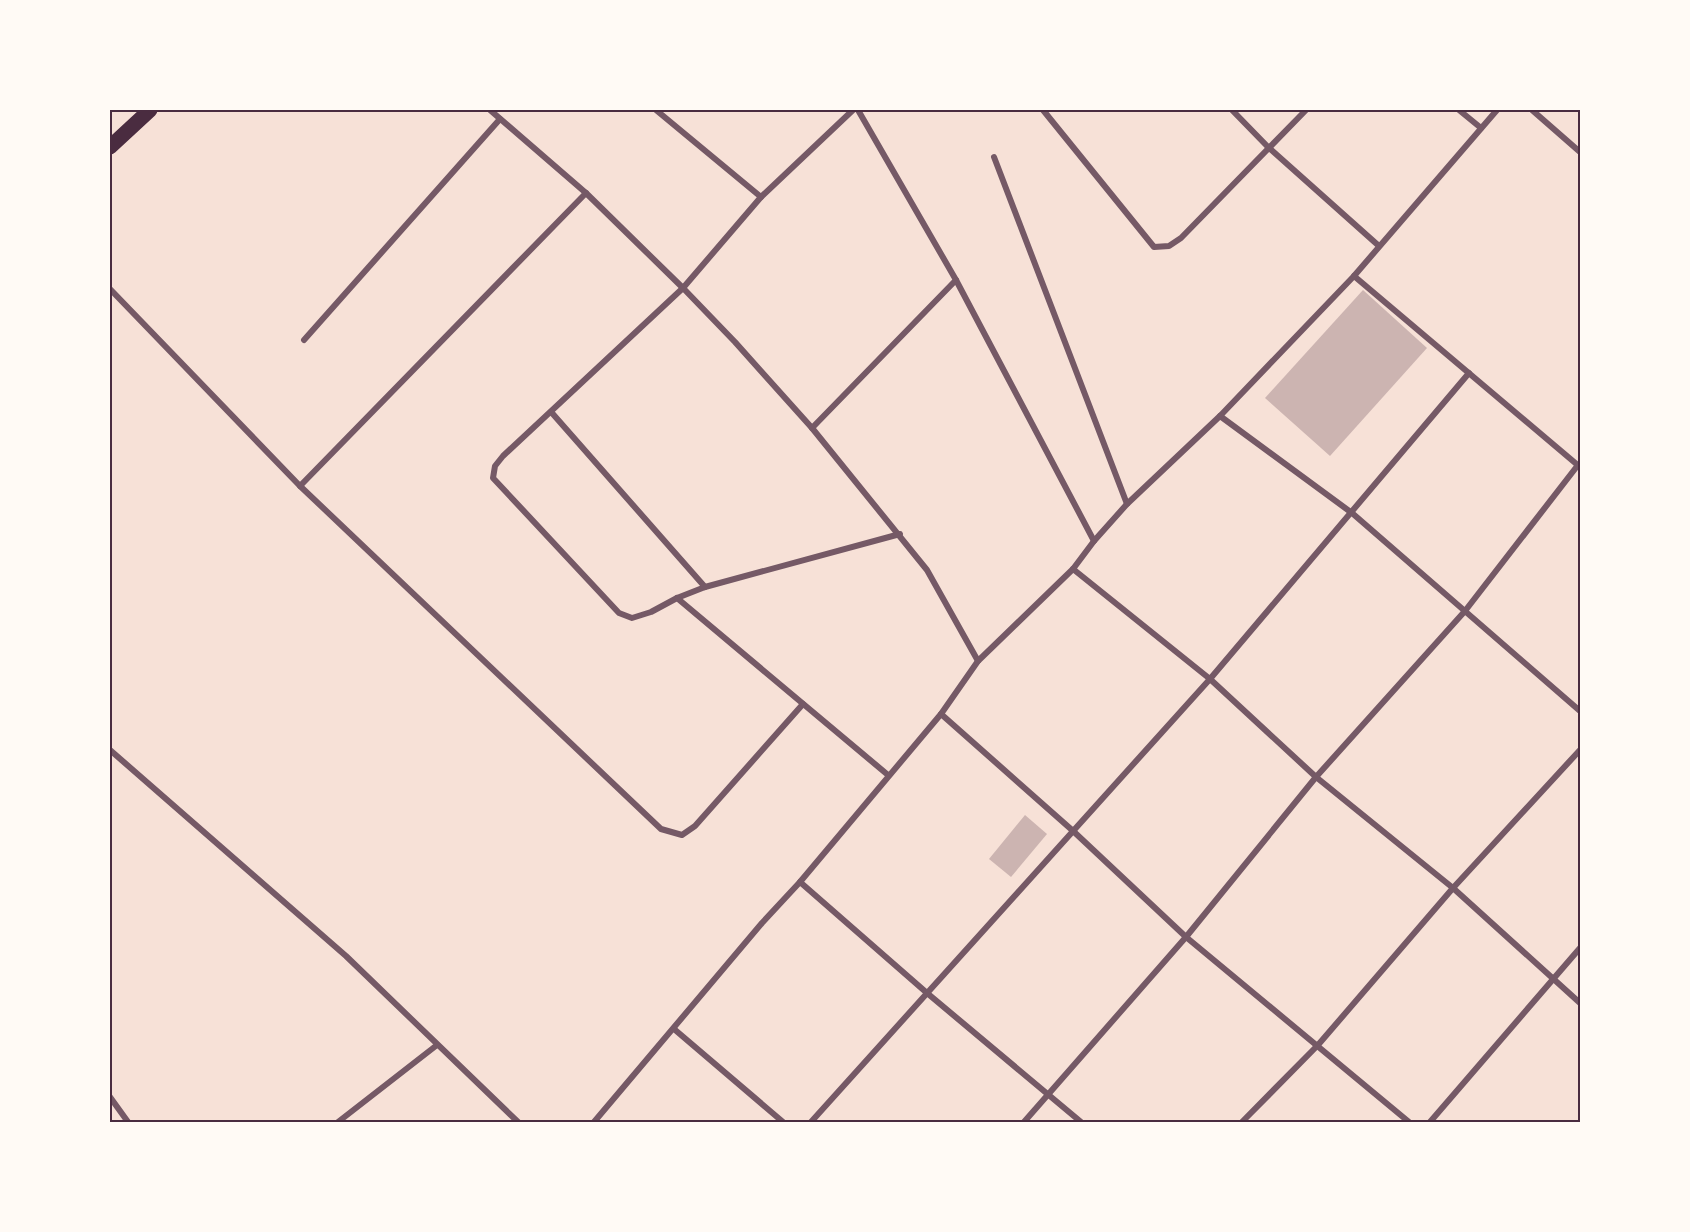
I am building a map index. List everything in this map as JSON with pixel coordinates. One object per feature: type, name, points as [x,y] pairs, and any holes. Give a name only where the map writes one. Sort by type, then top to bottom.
[{"type":"main road","points":[[110,147],[150,110]]},
{"type":"street","points":[[490,110],[586,193],[683,288],[812,428],[927,570],[978,661]]},
{"type":"street","points":[[656,110],[761,197]]},
{"type":"street","points":[[900,534],[705,587],[651,612],[632,618],[619,613],[493,478],[495,466],[503,456],[683,288],[761,197],[855,110],[956,280],[1094,541]]},
{"type":"street","points":[[1043,110],[1154,247],[1169,246],[1181,238],[1306,110]]},
{"type":"street","points":[[1232,110],[1268,147],[1379,246]]},
{"type":"street","points":[[1459,110],[1481,128]]},
{"type":"street","points":[[594,1122],[941,714],[978,661],[1073,569],[1127,504],[1220,416],[1354,276],[1497,110]]},
{"type":"street","points":[[1532,110],[1581,152]]},
{"type":"street","points":[[304,340],[500,119]]},
{"type":"street","points":[[994,157],[1127,504]]},
{"type":"street","points":[[300,486],[586,193]]},
{"type":"street","points":[[1024,1122],[1186,937],[1316,777],[1465,611],[1579,466],[1354,276]]},
{"type":"street","points":[[812,428],[956,280]]},
{"type":"street","points":[[110,289],[300,486],[661,829],[682,835],[695,826],[803,704]]},
{"type":"street","points":[[811,1122],[1210,679],[1469,373]]},
{"type":"street","points":[[552,412],[705,587]]},
{"type":"street","points":[[1220,416],[1352,513],[1581,711]]},
{"type":"street","points":[[1073,569],[1210,679],[1316,777],[1454,888],[1581,1004]]},
{"type":"street","points":[[677,598],[888,775]]},
{"type":"street","points":[[941,714],[1072,830],[1186,937],[1409,1122]]},
{"type":"street","points":[[110,750],[346,956],[515,1120]]},
{"type":"street","points":[[1242,1122],[1318,1045],[1454,888],[1581,750]]},
{"type":"street","points":[[800,882],[927,993],[1081,1122]]},
{"type":"street","points":[[1430,1122],[1581,948]]},
{"type":"street","points":[[674,1029],[783,1122]]},
{"type":"street","points":[[338,1122],[436,1045]]},
{"type":"street","points":[[110,1097],[128,1122]]},
{"type":"street","points":[[505,1122],[515,1120]]},
{"type":"building","points":[[1363,290],[1427,348],[1330,456],[1265,398]]},
{"type":"building","points":[[1025,815],[1047,834],[1011,877],[989,859]]}]
